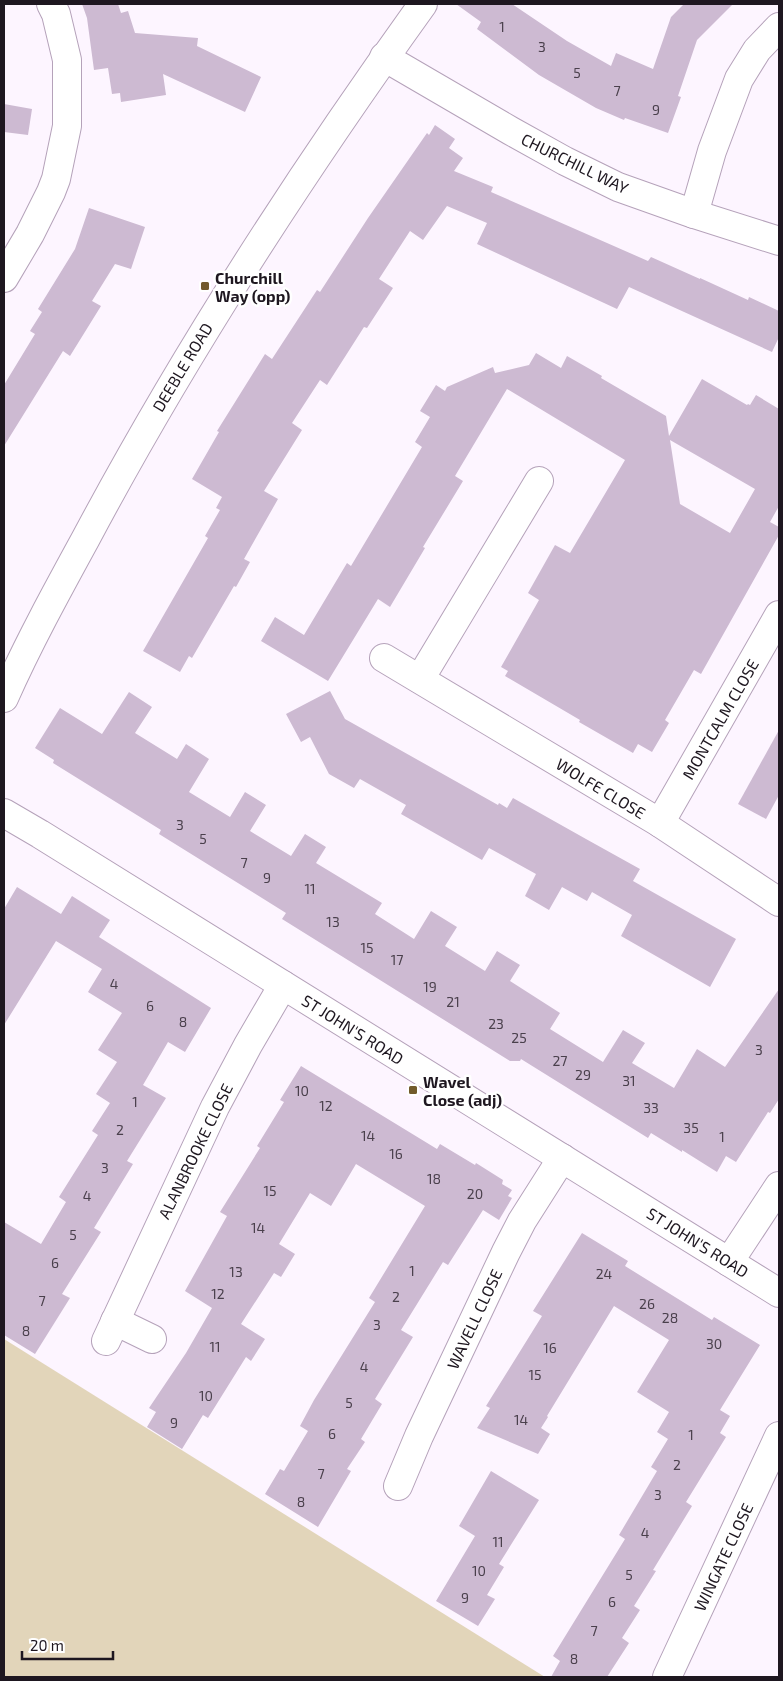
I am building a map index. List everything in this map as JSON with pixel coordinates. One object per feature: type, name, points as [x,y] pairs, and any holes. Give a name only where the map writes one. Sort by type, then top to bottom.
[{"type":"street","points":[[4,278],[30,234],[51,192],[56,179],[67,126],[67,60],[56,14],[51,4]]},
{"type":"street","name":"DEEBLE ROAD","points":[[4,698],[116,480],[191,351],[262,238],[384,57],[423,4]]},
{"type":"street","points":[[694,214],[712,151],[739,79],[757,50],[779,27]]},
{"type":"street","name":"CHURCHILL WAY","points":[[384,57],[511,131],[565,161],[618,187],[779,241]]},
{"type":"street","points":[[420,679],[539,482]]},
{"type":"street","name":"MONTCALM CLOSE","points":[[660,823],[779,615]]},
{"type":"street","name":"WOLFE CLOSE","points":[[384,658],[660,823],[779,902]]},
{"type":"street","name":"ST JOHN'S ROAD","points":[[4,813],[779,1293]]},
{"type":"street","name":"ALANBROOKE CLOSE","points":[[152,1339],[110,1331],[215,1107],[283,985]]},
{"type":"street","name":"WAVELL CLOSE","points":[[398,1486],[419,1436],[506,1252],[522,1221],[562,1158]]},
{"type":"street","points":[[729,1262],[779,1186]]},
{"type":"street","name":"WINGATE CLOSE","points":[[667,1677],[779,1436]]},
{"type":"shaded area","points":[[4,1339],[545,1677],[4,1677]]},
{"type":"building","points":[[82,4],[118,4],[121,13],[128,11],[135,33],[198,38],[197,46],[261,77],[245,112],[163,74],[166,95],[121,102],[120,93],[112,94],[108,68],[94,70],[87,18]]},
{"type":"building","points":[[456,4],[512,4],[567,41],[611,66],[616,53],[653,69],[671,17],[684,4],[733,4],[697,40],[678,96],[681,97],[668,133],[625,118],[624,120],[596,108],[539,75],[477,29],[481,22]]},
{"type":"building","points":[[4,104],[32,109],[28,135],[4,132]]},
{"type":"building","points":[[435,125],[455,139],[449,148],[463,158],[454,171],[493,187],[491,192],[648,261],[651,257],[748,300],[749,297],[779,311],[779,337],[772,352],[629,287],[617,309],[477,244],[487,223],[447,206],[423,240],[410,231],[379,279],[393,288],[367,328],[364,327],[327,385],[320,380],[292,423],[302,430],[264,491],[278,499],[244,559],[250,562],[192,658],[189,656],[180,672],[143,651],[208,538],[205,536],[220,510],[216,508],[222,497],[192,479],[219,432],[217,431],[265,354],[272,359],[317,290],[320,292],[368,218],[427,133],[429,135]]},
{"type":"building","points":[[89,208],[145,227],[131,269],[115,264],[92,301],[101,306],[70,356],[63,351],[4,446],[4,385],[35,334],[30,331],[42,312],[38,309],[75,249]]},
{"type":"building","points":[[536,353],[561,368],[567,356],[666,416],[669,436],[702,379],[747,405],[750,405],[756,395],[779,409],[779,506],[770,522],[779,527],[779,535],[701,674],[694,670],[665,720],[669,723],[652,752],[638,744],[633,753],[505,676],[508,671],[501,667],[539,600],[528,593],[555,545],[570,553],[625,460],[507,389],[455,476],[463,481],[423,547],[425,548],[390,607],[378,599],[328,681],[261,641],[275,617],[304,635],[347,563],[351,566],[422,447],[415,442],[430,417],[420,411],[436,385],[445,391],[447,387],[493,367],[495,373],[529,365]],"holes":[[[670,440],[755,489],[730,533],[680,504]]]},
{"type":"building","points":[[330,691],[345,719],[498,805],[499,803],[507,808],[513,798],[640,869],[633,881],[736,939],[710,987],[621,936],[632,915],[592,892],[587,901],[562,887],[549,910],[525,896],[536,874],[489,848],[482,860],[401,814],[406,805],[360,779],[354,788],[329,774],[310,737],[301,742],[286,714]]},
{"type":"building","points":[[129,692],[152,707],[135,733],[177,759],[186,744],[209,759],[189,792],[230,817],[245,792],[266,805],[250,831],[291,856],[305,834],[326,847],[316,863],[382,903],[375,914],[414,939],[431,911],[457,927],[445,946],[485,971],[497,951],[520,965],[510,981],[560,1013],[550,1029],[603,1062],[623,1030],[645,1043],[632,1063],[674,1088],[697,1049],[725,1067],[779,989],[779,1099],[770,1113],[768,1112],[736,1162],[726,1156],[717,1172],[651,1133],[648,1138],[521,1059],[520,1061],[510,1061],[282,919],[286,913],[159,834],[161,830],[53,763],[54,760],[35,748],[60,708],[102,734]]},
{"type":"building","points":[[779,730],[779,795],[766,819],[738,804]]},
{"type":"building","points":[[17,887],[61,914],[72,896],[110,920],[99,937],[211,1008],[185,1052],[168,1042],[143,1085],[166,1098],[127,1161],[133,1164],[94,1228],[101,1232],[62,1294],[70,1298],[35,1354],[4,1335],[4,1222],[41,1244],[66,1202],[59,1197],[98,1135],[92,1131],[110,1103],[96,1094],[117,1062],[98,1050],[122,1013],[88,992],[102,969],[56,941],[4,1025],[4,909]]},
{"type":"building","points":[[301,1066],[437,1149],[440,1144],[475,1165],[476,1163],[503,1180],[502,1184],[512,1190],[508,1196],[512,1198],[499,1220],[483,1210],[448,1265],[443,1262],[401,1330],[413,1337],[375,1399],[382,1404],[361,1439],[365,1442],[347,1469],[351,1471],[318,1527],[265,1494],[280,1469],[284,1471],[308,1431],[300,1426],[375,1302],[369,1298],[425,1206],[356,1164],[331,1206],[310,1193],[279,1244],[295,1254],[281,1277],[274,1273],[241,1324],[265,1339],[251,1361],[246,1357],[208,1418],[203,1415],[182,1449],[147,1427],[156,1412],[149,1408],[186,1353],[212,1308],[185,1291],[227,1216],[220,1212],[260,1148],[257,1146],[284,1102],[280,1100]]},
{"type":"building","points":[[582,1233],[628,1261],[625,1266],[712,1320],[714,1317],[760,1345],[720,1410],[730,1416],[720,1433],[726,1437],[686,1502],[692,1506],[653,1570],[656,1571],[634,1606],[640,1610],[622,1638],[629,1643],[607,1677],[551,1677],[560,1661],[553,1656],[625,1539],[619,1535],[657,1471],[651,1467],[668,1439],[657,1432],[669,1412],[637,1392],[669,1340],[614,1306],[547,1416],[541,1428],[550,1434],[538,1454],[477,1428],[490,1408],[486,1406],[542,1316],[533,1311]]},
{"type":"building","points":[[491,1471],[539,1500],[499,1564],[504,1567],[487,1595],[495,1599],[478,1626],[436,1601],[475,1536],[459,1526]]},
{"type":"place","name":"Churchill Way (opp)","points":[[205,286]]},
{"type":"place","name":"Wavel Close (adj)","points":[[413,1090]]}]
